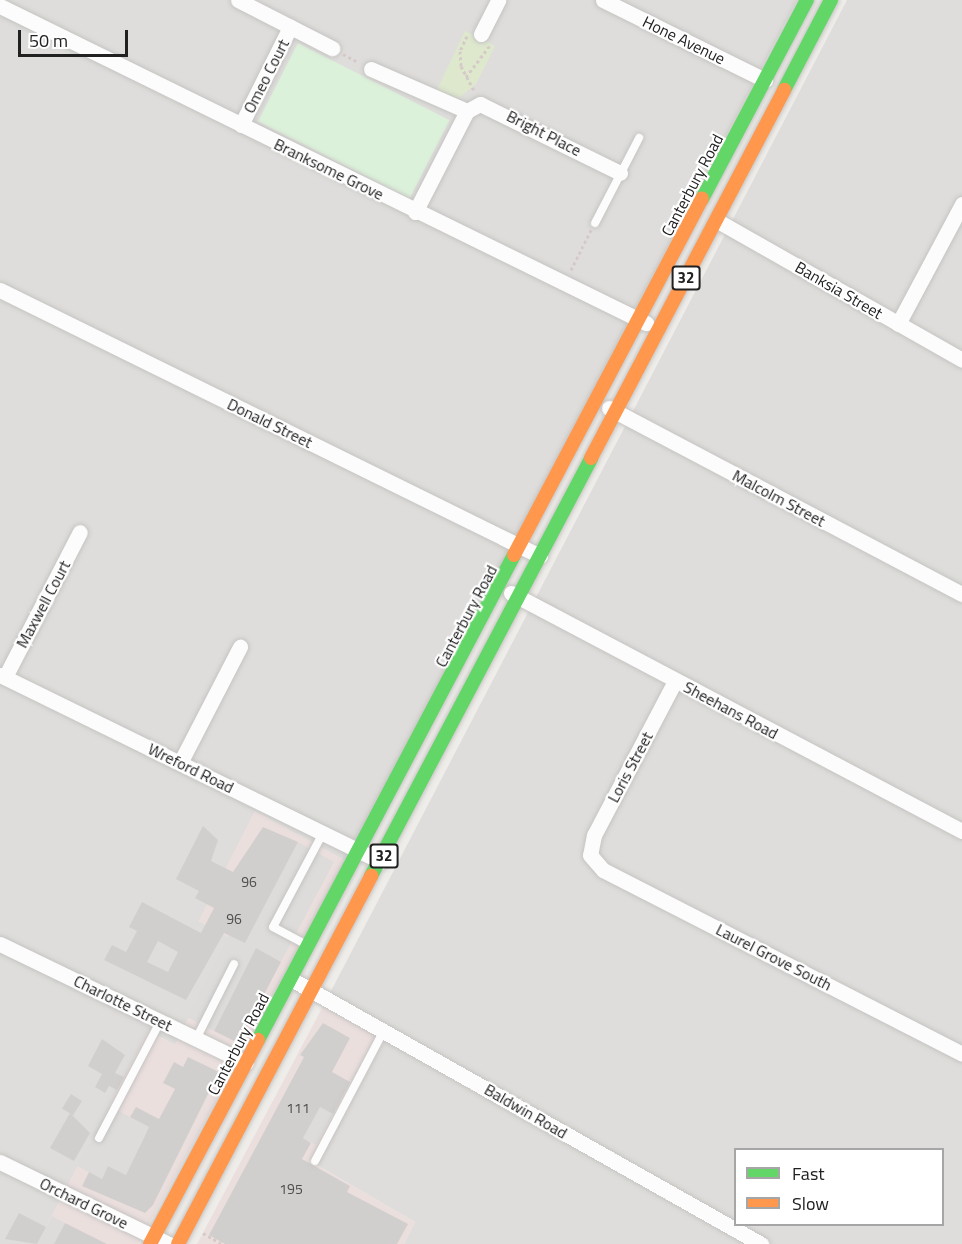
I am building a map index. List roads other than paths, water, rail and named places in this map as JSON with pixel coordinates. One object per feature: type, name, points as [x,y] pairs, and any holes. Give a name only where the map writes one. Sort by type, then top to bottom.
[{"type":"main road","name":"Canterbury Road","points":[[152,1240],[500,587],[807,0]]},
{"type":"main road","name":"32","points":[[178,1244],[381,862],[831,0]]},
{"type":"street","name":"Omeo Court","points":[[238,0],[332,48]]},
{"type":"street","points":[[481,34],[498,0]]},
{"type":"street","name":"Hone Avenue","points":[[603,0],[765,80]]},
{"type":"street","name":"Branksome Grove","points":[[0,6],[415,212],[659,329]]},
{"type":"street","name":"Omeo Court","points":[[241,125],[290,27]]},
{"type":"street","name":"Bright Place","points":[[370,69],[474,108],[620,173]]},
{"type":"street","points":[[415,212],[474,108]]},
{"type":"street","points":[[898,324],[962,204]]},
{"type":"street","name":"Banksia Street","points":[[716,220],[962,360]]},
{"type":"street","name":"Donald Street","points":[[0,290],[540,556]]},
{"type":"street","name":"Malcolm Street","points":[[597,401],[962,594]]},
{"type":"street","name":"Maxwell Court","points":[[2,676],[81,532]]},
{"type":"street","name":"Sheehans Road","points":[[500,587],[962,831]]},
{"type":"street","points":[[180,763],[240,647]]},
{"type":"street","name":"Wreford Road","points":[[2,676],[381,862]]},
{"type":"street","name":"Loris Street","points":[[591,855],[594,835],[675,681]]},
{"type":"street","name":"Laurel Grove South","points":[[591,855],[603,870],[962,1054]]},
{"type":"street","name":"Charlotte Street","points":[[0,944],[246,1063]]},
{"type":"street","name":"Baldwin Road","points":[[291,979],[761,1244]]},
{"type":"street","name":"Orchard Grove","points":[[0,1162],[152,1240],[169,1244]]},
{"type":"lane","points":[[594,223],[639,138]]},
{"type":"lane","points":[[309,946],[273,927],[322,833]]},
{"type":"lane","points":[[196,1039],[234,964]]},
{"type":"lane","points":[[99,1138],[160,1022]]},
{"type":"lane","points":[[315,1161],[384,1030]]}]
